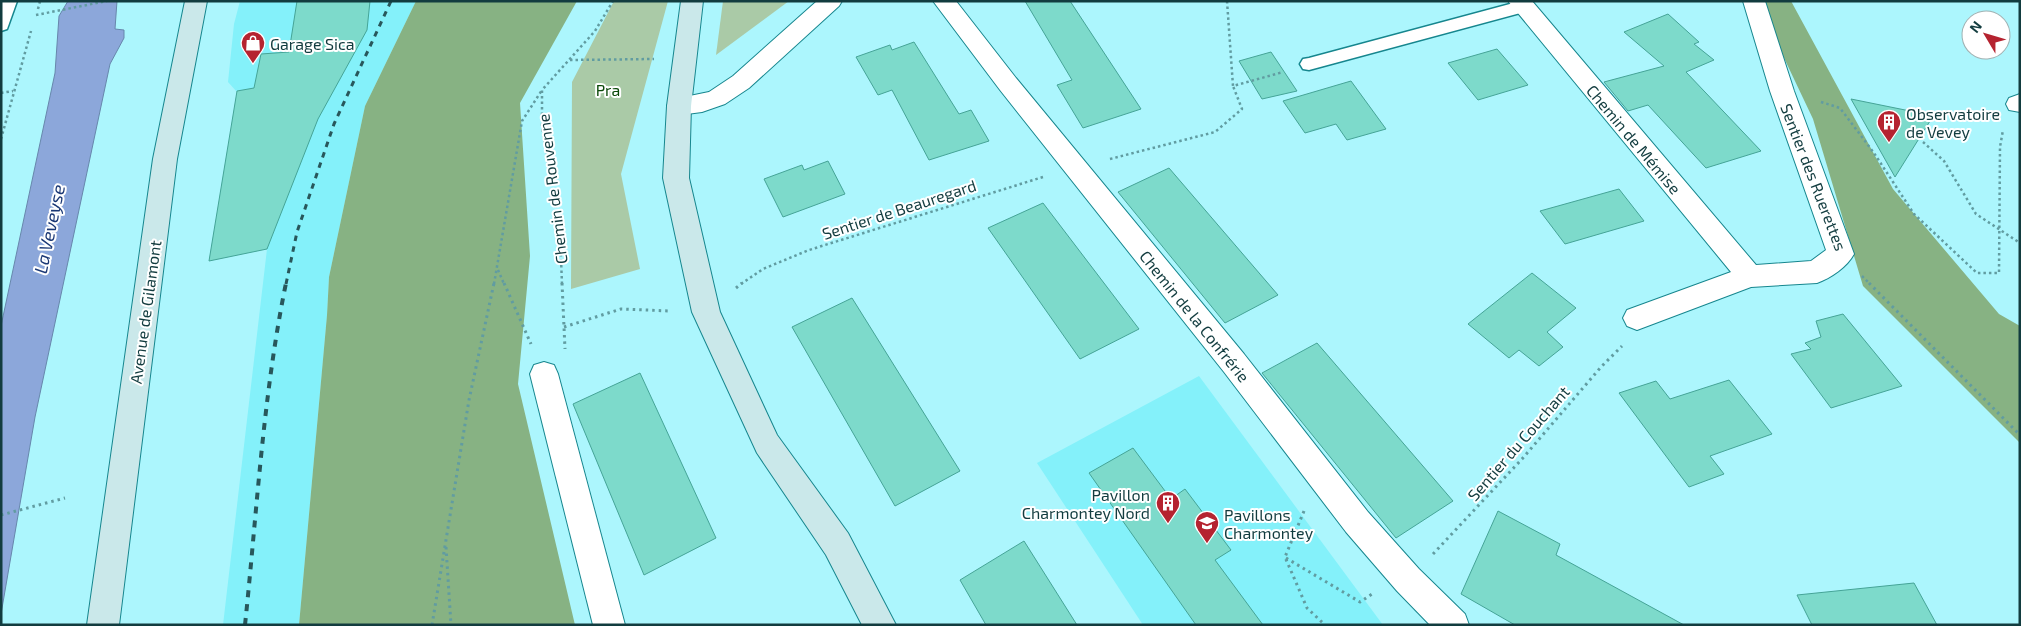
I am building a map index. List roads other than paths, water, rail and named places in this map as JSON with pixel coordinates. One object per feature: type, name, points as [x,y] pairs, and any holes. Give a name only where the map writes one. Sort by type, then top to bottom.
[{"type":"street","name":"Avenue de Gilamont","points":[[104,625],[165,159],[196,1]]},
{"type":"street","points":[[692,1],[679,106],[676,178],[706,312],[767,444],[837,544],[880,625]]},
{"type":"street","points":[[679,106],[717,98],[741,82],[831,1]]},
{"type":"street","name":"Chemin de la Confrérie","points":[[944,1],[1008,84],[1234,363],[1357,522],[1408,580],[1453,625]]},
{"type":"street","name":"Sentier des Ruerettes","points":[[1750,276],[1817,272],[1841,254],[1833,227],[1782,91],[1754,1]]},
{"type":"street","name":"Chemin de Mémise","points":[[1521,4],[1750,276]]},
{"type":"street","points":[[1637,318],[1750,276]]},
{"type":"street","points":[[544,374],[609,625]]},
{"type":"lane","points":[[1,25],[8,1]]},
{"type":"lane","points":[[1309,64],[1521,4]]},
{"type":"water","name":"La Veveyse","points":[[68,1],[117,1],[115,29],[124,30],[124,38],[110,64],[35,417],[1,614],[1,326],[55,73],[59,16]]},
{"type":"railway","points":[[286,284],[297,232],[334,124],[391,1]]},
{"type":"railway","points":[[245,625],[266,410],[286,283]]},
{"type":"place","name":"Garage Sica","points":[[253,64]]},
{"type":"place","name":"Observatoire de Vevey","points":[[1889,143]]},
{"type":"place","name":"Pavillon Charmontey Nord","points":[[1168,524]]},
{"type":"place","name":"Pavillons Charmontey","points":[[1207,544]]},
{"type":"park label","name":"Pra","points":[[608,89]]}]
